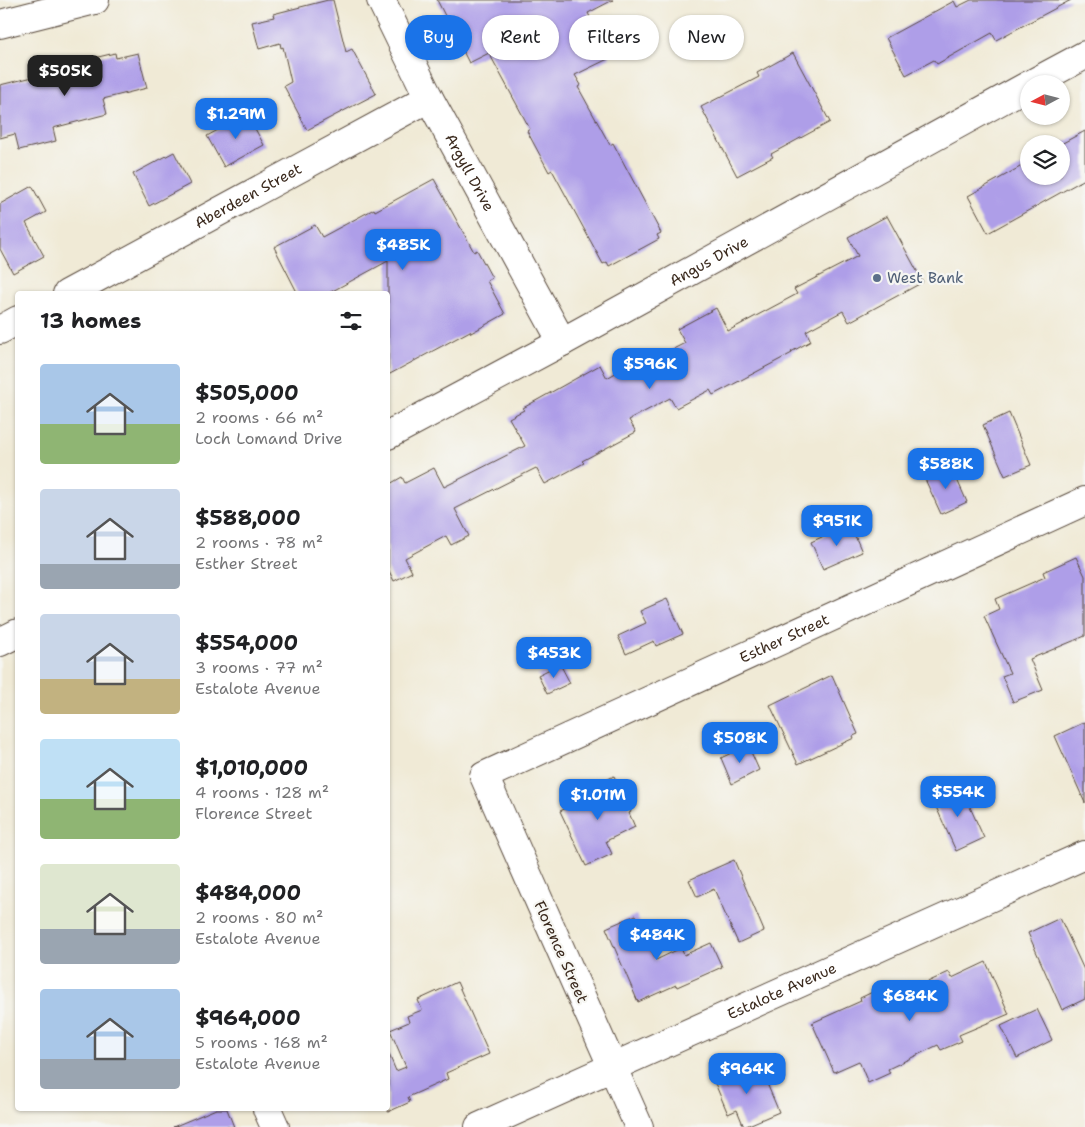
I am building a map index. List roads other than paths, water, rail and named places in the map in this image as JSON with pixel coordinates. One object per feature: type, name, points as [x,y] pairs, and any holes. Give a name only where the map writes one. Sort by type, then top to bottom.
[{"type":"street","points":[[0,24],[95,0]]},
{"type":"street","name":"Argyll Drive","points":[[381,0],[429,98],[562,342]]},
{"type":"street","name":"Angus Drive","points":[[1047,75],[1085,55]]},
{"type":"street","name":"Angus Drive","points":[[390,434],[562,342],[1020,90]]},
{"type":"street","name":"Aberdeen Street","points":[[73,291],[429,98]]},
{"type":"street","points":[[0,330],[15,322]]},
{"type":"street","name":"Esther Street","points":[[484,776],[1085,501]]},
{"type":"street","points":[[0,642],[15,634]]},
{"type":"street","name":"Florence Street","points":[[484,776],[639,1127]]},
{"type":"street","name":"Estalote Avenue","points":[[479,1127],[1085,855]]},
{"type":"street","points":[[268,1111],[275,1127]]},
{"type":"place","name":"West Bank","points":[[877,278]]}]
